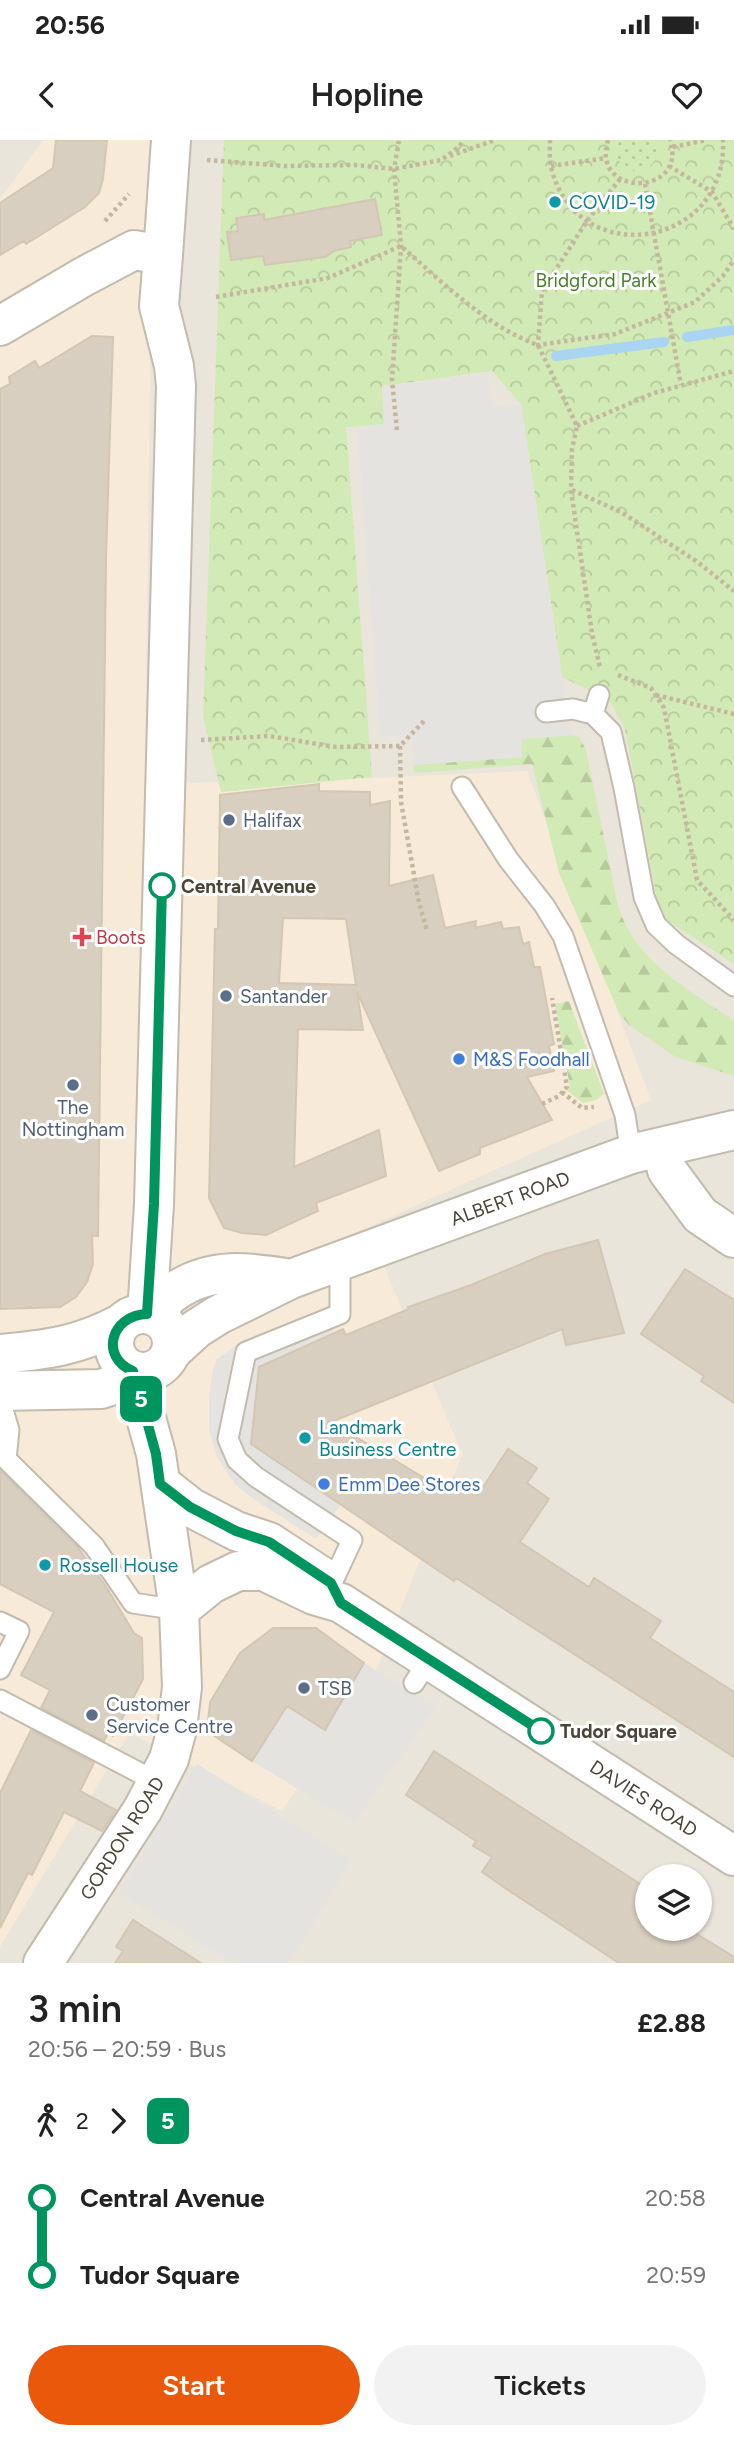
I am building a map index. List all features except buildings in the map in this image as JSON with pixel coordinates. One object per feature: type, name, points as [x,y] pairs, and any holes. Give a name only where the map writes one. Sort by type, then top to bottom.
[{"type":"street","points":[[140,1318],[154,1204],[176,386],[174,366],[159,306],[171,140]]},
{"type":"street","points":[[0,326],[134,250],[163,255]]},
{"type":"street","name":"ALBERT ROAD","points":[[0,1391],[102,1389],[119,1383],[149,1365],[218,1315],[291,1279],[646,1150],[734,1130]]},
{"type":"street","points":[[646,1150],[667,1170],[700,1215],[734,1238]]},
{"type":"street","points":[[0,1354],[63,1347],[140,1318],[167,1326],[172,1343],[149,1365],[117,1358],[113,1340],[140,1318],[174,1292],[215,1275],[243,1271],[291,1279]]},
{"type":"street","name":"GORDON ROAD","points":[[43,1963],[143,1810],[173,1748],[181,1698],[179,1610],[158,1469],[149,1365]]},
{"type":"street","name":"DAVIES ROAD","points":[[158,1469],[190,1507],[236,1531],[269,1542],[336,1593],[422,1671],[734,1856]]},
{"type":"street","name":"DAVIES ROAD","points":[[179,1610],[211,1584],[238,1571],[264,1571],[314,1595],[336,1593]]},
{"type":"lane","points":[[593,714],[599,695]]},
{"type":"lane","points":[[546,712],[573,709],[593,714],[611,732],[644,897],[656,925],[676,944],[734,986]]},
{"type":"lane","points":[[463,788],[508,859],[544,905],[563,936],[625,1115],[646,1150]]},
{"type":"lane","points":[[336,1593],[352,1540],[256,1477],[237,1460],[228,1439],[246,1352],[340,1314],[340,1260]]},
{"type":"lane","points":[[0,1400],[9,1430],[6,1459],[94,1546],[133,1603],[179,1610]]},
{"type":"lane","points":[[0,1622],[19,1631],[0,1669]]},
{"type":"lane","points":[[0,1700],[158,1782]]},
{"type":"path","points":[[397,430],[392,380],[401,246],[394,169],[399,140]]},
{"type":"path","points":[[441,160],[459,148],[464,140]]},
{"type":"path","points":[[206,160],[285,166],[355,164],[394,169],[441,160],[495,140]]},
{"type":"path","points":[[550,140],[551,166],[564,197],[587,221],[608,231],[631,236],[654,234],[677,226],[697,211],[712,192],[720,174],[724,155],[723,140]]},
{"type":"path","points":[[608,140],[606,158],[611,170],[620,179],[632,184],[645,184],[660,178],[669,166],[673,148],[670,140]]},
{"type":"path","points":[[673,148],[707,140]]},
{"type":"path","points":[[551,166],[606,158]]},
{"type":"path","points":[[669,166],[712,192],[734,229]]},
{"type":"path","points":[[620,179],[587,221],[542,291],[538,345],[577,426],[572,449],[571,490],[592,633],[600,668],[651,688],[664,708],[697,880],[734,920]]},
{"type":"path","points":[[645,184],[681,385]]},
{"type":"path","points":[[216,297],[328,278],[401,246]]},
{"type":"path","points":[[401,246],[444,284],[514,336],[538,345],[615,334],[695,302],[723,276],[734,260]]},
{"type":"path","points":[[577,426],[654,393],[734,371]]},
{"type":"path","points":[[571,490],[621,512],[696,561],[734,591]]},
{"type":"path","points":[[656,695],[734,714]]},
{"type":"path","points":[[425,720],[400,746],[401,802],[419,903],[427,931]]},
{"type":"path","points":[[190,740],[269,736],[336,747],[400,746]]},
{"type":"path","points":[[542,1104],[567,1087],[552,998]]},
{"type":"path","points":[[562,1092],[582,1108],[600,1106]]},
{"type":"shaded area","points":[[0,140],[734,140],[734,1963],[0,1963]]},
{"type":"shaded area","points":[[43,140],[153,140],[145,784],[527,771],[651,1100],[368,1227],[462,1454],[379,1664],[282,1811],[129,1733],[0,1947],[0,199]]},
{"type":"shaded area","points":[[487,373],[493,406],[521,404],[571,735],[522,739],[522,757],[414,765],[411,735],[380,736],[357,426],[384,424],[382,386]]},
{"type":"shaded area","points":[[329,1310],[333,1332],[259,1367],[251,1444],[340,1505],[316,1539],[235,1484],[217,1457],[209,1430],[209,1398],[217,1359],[239,1343]]},
{"type":"shaded area","name":"TSB","points":[[364,1663],[437,1706],[354,1823],[252,1761],[287,1706],[325,1730]]},
{"type":"shaded area","points":[[197,1764],[352,1860],[289,1963],[232,1963],[119,1893]]},
{"type":"green space","name":"Bridgford Park","points":[[224,140],[734,140],[734,964],[660,916],[625,729],[609,700],[562,677],[521,404],[492,371],[383,386],[384,425],[346,427],[372,777],[221,792],[203,716]]},
{"type":"green space","points":[[620,140],[653,140],[656,149],[654,162],[643,171],[625,167],[618,159]]},
{"type":"green space","points":[[571,735],[579,737],[586,750],[618,906],[626,926],[650,959],[734,1021],[734,1076],[676,1057],[629,1025],[619,1013],[559,873],[532,764],[414,773],[413,765],[521,757],[521,739]]},
{"type":"green space","points":[[569,1001],[604,1094],[596,1100],[583,1103],[568,1091],[570,1087],[555,1004]]},
{"type":"waterway","points":[[687,337],[734,330]]},
{"type":"waterway","points":[[556,356],[664,342]]},
{"type":"bus line","name":"5","points":[[162,886],[154,1204],[147,1314],[127,1318],[120,1324],[113,1340],[117,1358],[133,1371],[156,1454],[160,1484],[190,1507],[236,1531],[269,1542],[331,1583],[341,1603],[541,1731]]},
{"type":"place","name":"COVID-19","points":[[555,202]]},
{"type":"place","name":"Halifax","points":[[229,820]]},
{"type":"place","name":"Central Avenue","points":[[162,886]]},
{"type":"place","name":"Boots","points":[[82,937]]},
{"type":"place","name":"Santander","points":[[226,996]]},
{"type":"place","name":"M&S Foodhall","points":[[459,1059]]},
{"type":"place","name":"The Nottingham","points":[[73,1085]]},
{"type":"place","name":"Landmark Business Centre","points":[[305,1438]]},
{"type":"place","name":"Emm Dee Stores","points":[[324,1484]]},
{"type":"place","name":"Rossell House","points":[[45,1565]]},
{"type":"place","name":"TSB","points":[[304,1688]]},
{"type":"place","name":"Customer Service Centre","points":[[92,1715]]},
{"type":"place","name":"Tudor Square","points":[[541,1731]]}]
